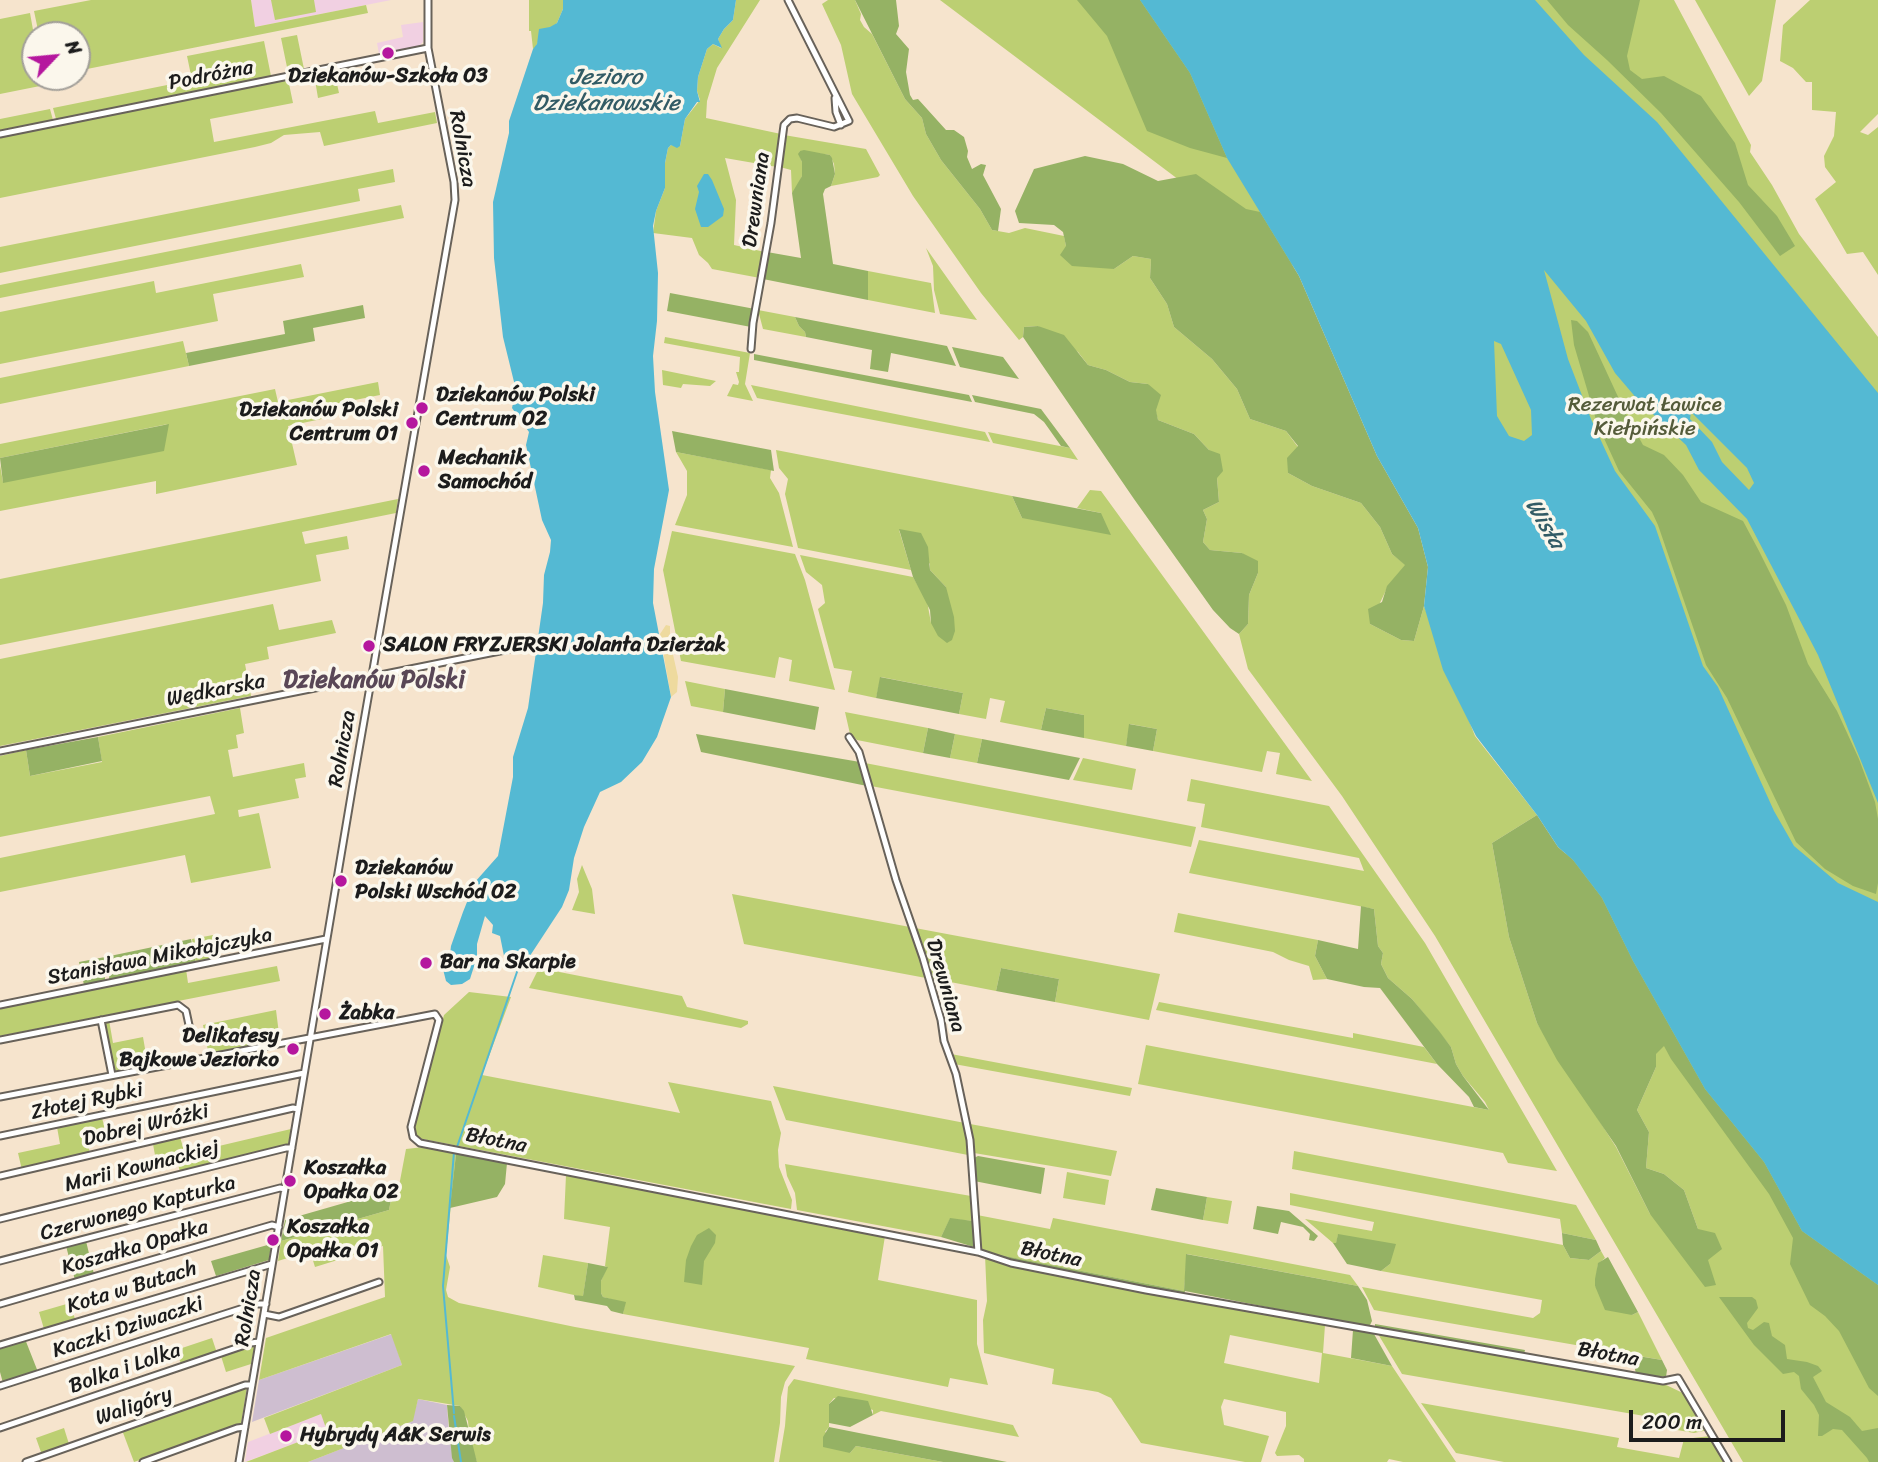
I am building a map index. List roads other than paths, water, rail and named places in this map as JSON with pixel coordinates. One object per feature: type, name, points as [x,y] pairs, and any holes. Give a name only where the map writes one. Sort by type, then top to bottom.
[{"type":"street","name":"Rolnicza","points":[[239,1462],[326,939],[456,195],[428,48],[428,0]]},
{"type":"street","points":[[788,0],[849,121],[841,125],[836,112],[835,95]]},
{"type":"street","name":"Podróżna","points":[[0,134],[428,48]]},
{"type":"street","name":"Drewniana","points":[[751,349],[784,125],[790,119],[797,118],[828,126],[841,125]]},
{"type":"street","name":"Wędkarska","points":[[0,751],[520,647]]},
{"type":"street","name":"Drewniana","points":[[849,737],[859,752],[896,880],[904,896],[942,1020],[944,1041],[958,1083],[970,1140],[978,1252]]},
{"type":"street","name":"Stanisława Mikołajczyka","points":[[0,1005],[326,939]]},
{"type":"street","points":[[0,1040],[178,1005],[186,1011],[189,1025]]},
{"type":"street","name":"Błotna","points":[[310,1037],[438,1015],[439,1020],[411,1127],[413,1137],[420,1143],[978,1252],[1024,1266],[1371,1331],[1663,1381],[1678,1378],[1728,1462]]},
{"type":"street","points":[[101,1020],[112,1075]]},
{"type":"street","points":[[0,1097],[310,1037]]},
{"type":"street","name":"Złotej Rybki","points":[[0,1136],[304,1073]]},
{"type":"street","name":"Dobrej Wróżki","points":[[0,1176],[293,1108],[298,1110]]},
{"type":"street","name":"Marii Kownackiej","points":[[0,1219],[286,1147],[292,1148]]},
{"type":"street","name":"Czerwonego Kapturka","points":[[0,1261],[285,1189]]},
{"type":"street","name":"Koszałka Opałka","points":[[0,1304],[272,1226],[279,1227]]},
{"type":"street","name":"Kota w Butach","points":[[0,1345],[272,1264]]},
{"type":"street","points":[[264,1314],[279,1317],[379,1282]]},
{"type":"street","name":"Kaczki Dziwaczki","points":[[0,1386],[256,1304],[266,1304]]},
{"type":"street","name":"Bolka i Lolka","points":[[0,1428],[260,1342]]},
{"type":"street","name":"Waligóry","points":[[26,1462],[245,1385],[252,1385]]},
{"type":"street","points":[[143,1462],[237,1427],[245,1427]]},
{"type":"water","name":"Jezioro Dziekanowskie","points":[[563,0],[736,0],[733,20],[718,39],[722,48],[713,44],[707,49],[698,77],[697,91],[700,102],[697,102],[685,119],[680,146],[677,148],[671,145],[668,148],[665,188],[653,226],[658,273],[653,356],[655,392],[669,490],[654,569],[653,603],[671,697],[657,737],[642,762],[621,782],[600,792],[584,827],[574,858],[569,890],[562,907],[520,971],[504,956],[500,936],[492,933],[493,925],[485,916],[470,979],[462,984],[451,985],[446,981],[443,969],[449,962],[451,946],[463,912],[475,882],[498,856],[513,777],[513,757],[528,708],[543,603],[544,575],[550,552],[551,540],[542,520],[526,445],[529,432],[512,408],[516,390],[503,337],[494,258],[493,202],[509,133],[509,121],[537,44],[539,29],[557,23],[563,9]]},
{"type":"water","name":"Rezerwat Ławice Kiełpińskie","points":[[1140,0],[1535,0],[1584,55],[1657,122],[1878,393],[1878,803],[1818,655],[1747,519],[1699,470],[1686,445],[1638,400],[1615,373],[1586,321],[1544,270],[1568,359],[1591,419],[1615,471],[1655,526],[1703,666],[1718,687],[1774,811],[1794,846],[1838,883],[1878,902],[1878,1285],[1802,1231],[1764,1162],[1705,1089],[1633,961],[1602,898],[1573,860],[1558,847],[1537,815],[1476,736],[1443,670],[1424,606],[1428,567],[1418,528],[1377,456],[1299,276],[1227,158],[1190,73]],"holes":[[[1494,341],[1501,344],[1531,410],[1532,435],[1524,441],[1509,436],[1497,416]],[[1691,412],[1747,468],[1754,483],[1749,490],[1722,462],[1712,442],[1690,419]]]},
{"type":"water","points":[[704,174],[708,174],[712,180],[724,209],[723,216],[708,227],[701,227],[695,209],[699,192],[697,186]]},
{"type":"waterway","points":[[457,1147],[518,969]]},
{"type":"waterway","points":[[454,1152],[443,1286],[454,1413]]},
{"type":"waterway","points":[[454,1416],[461,1462]]},
{"type":"place","name":"Dziekanów-Szkoła 03","points":[[388,53]]},
{"type":"place","name":"Dziekanów Polski Centrum 02","points":[[422,408]]},
{"type":"place","name":"Dziekanów Polski Centrum 01","points":[[412,423]]},
{"type":"place","name":"Mechanik Samochód","points":[[424,471]]},
{"type":"place","name":"SALON FRYZJERSKI Jolanta Dzierżak","points":[[369,646]]},
{"type":"place","name":"Dziekanów Polski Wschód 02","points":[[341,881]]},
{"type":"place","name":"Bar na Skarpie","points":[[426,963]]},
{"type":"place","name":"Żabka","points":[[325,1014]]},
{"type":"place","name":"Delikatesy Bajkowe Jeziorko","points":[[293,1049]]},
{"type":"place","name":"Koszałka Opałka 02","points":[[290,1181]]},
{"type":"place","name":"Koszałka Opałka 01","points":[[273,1240]]},
{"type":"place","name":"Hybrydy A&K Serwis","points":[[286,1436]]},
{"type":"district","name":"Dziekanów Polski","points":[[374,681]]},
{"type":"water label","name":"Wisła","points":[[1544,524]]}]
